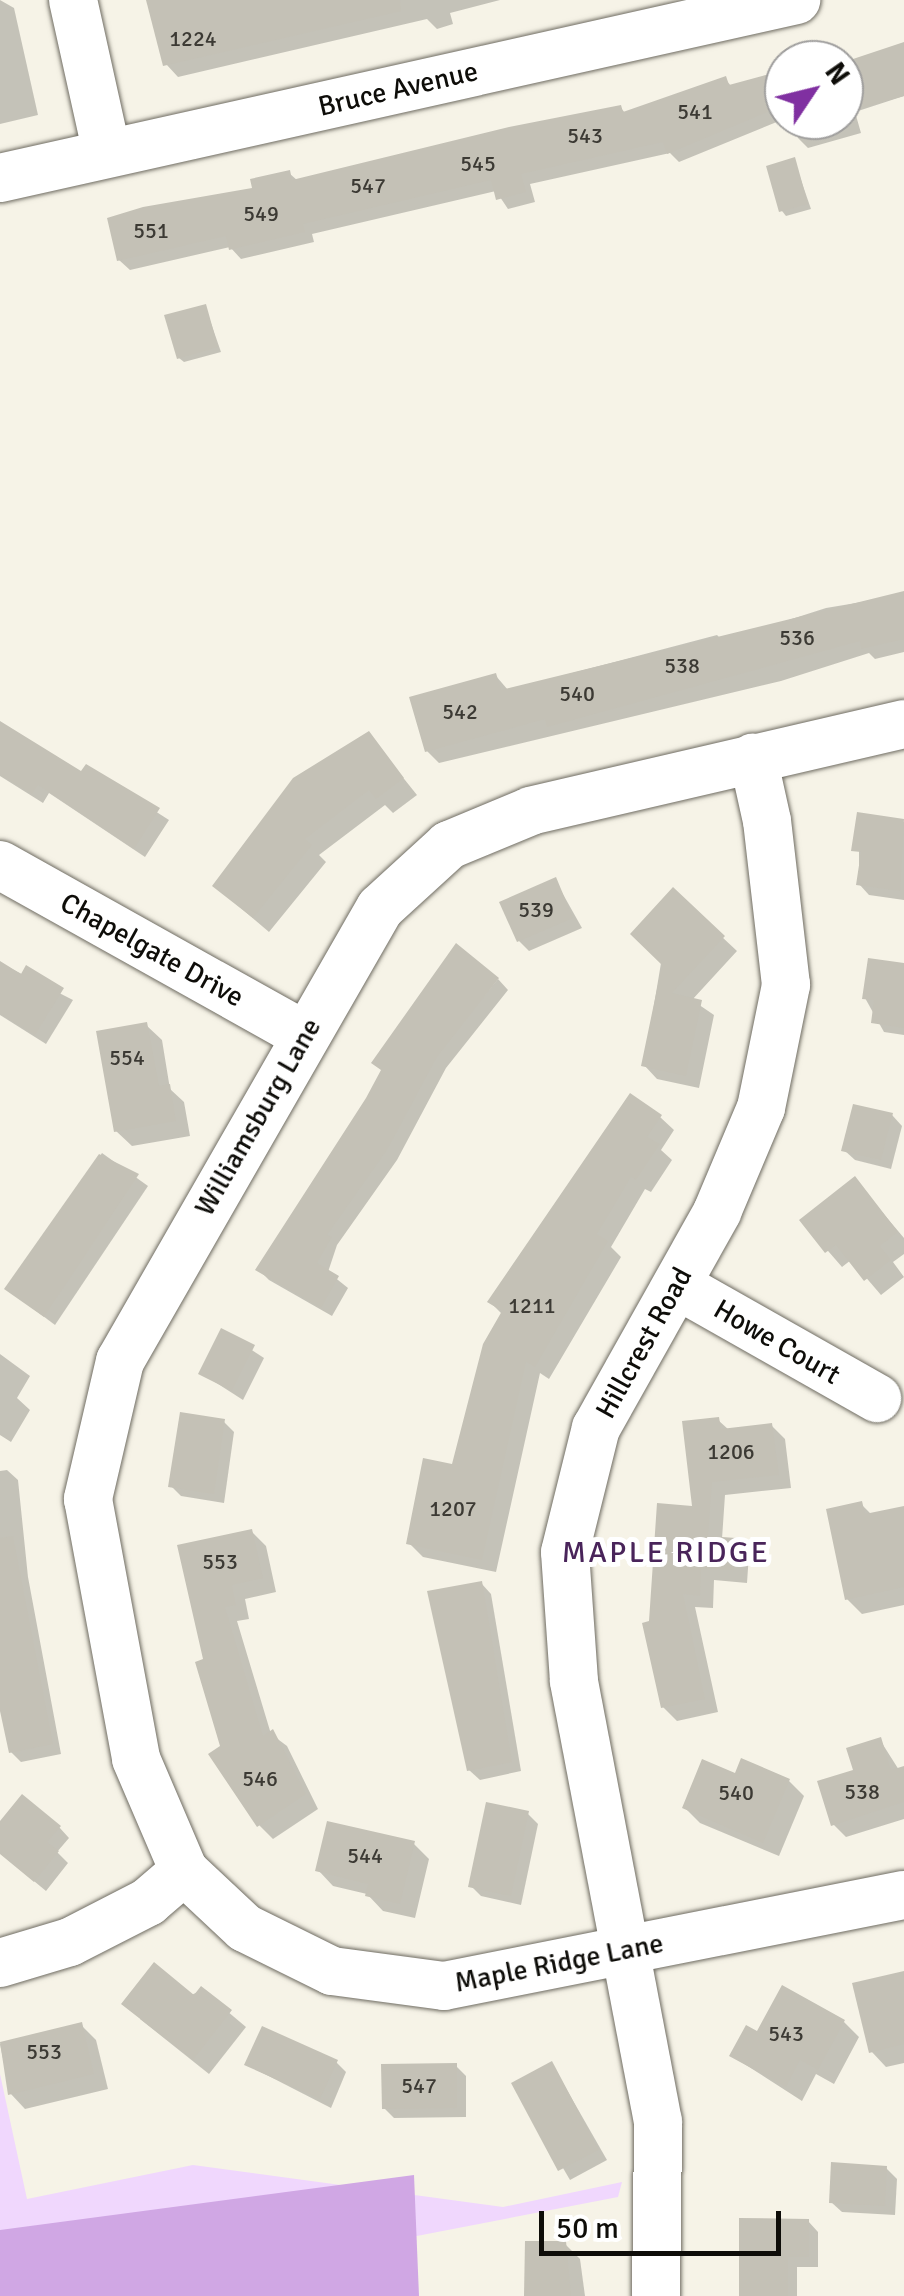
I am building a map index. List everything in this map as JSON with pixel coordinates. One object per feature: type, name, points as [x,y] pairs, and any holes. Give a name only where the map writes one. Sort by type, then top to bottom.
[{"type":"street","points":[[73,0],[107,153]]},
{"type":"street","name":"Bruce Avenue","points":[[0,178],[796,0]]},
{"type":"street","name":"Williamsburg Lane","points":[[184,1871],[136,1758],[88,1499],[120,1361],[304,1034],[380,908],[449,845],[531,810],[904,724]]},
{"type":"street","name":"Hillcrest Road","points":[[656,2296],[658,2122],[574,1680],[565,1552],[596,1428],[677,1285],[762,1108],[786,985],[767,821],[753,758]]},
{"type":"street","name":"Chapelgate Drive","points":[[0,866],[304,1034]]},
{"type":"street","name":"Howe Court","points":[[677,1285],[877,1398]]},
{"type":"street","points":[[0,1963],[70,1942],[148,1902],[184,1871]]},
{"type":"street","name":"Maple Ridge Lane","points":[[184,1871],[245,1928],[332,1971],[444,1986],[904,1895]]},
{"type":"shaded area","points":[[0,2074],[27,2199],[193,2165],[503,2207],[622,2182],[618,2197],[339,2251],[0,2296]]},
{"type":"shaded area","points":[[414,2175],[419,2296],[0,2296],[0,2230]]},
{"type":"building","points":[[146,0],[400,0],[401,11],[163,66]]},
{"type":"building","points":[[904,42],[904,96],[864,107],[864,55]]},
{"type":"building","points":[[764,75],[764,113],[667,154],[663,142],[521,174],[526,192],[496,200],[491,180],[303,224],[305,232],[229,250],[226,236],[117,261],[107,218],[143,207],[252,188],[250,179],[290,170],[292,180],[509,127],[621,105],[623,112],[726,76],[729,85]]},
{"type":"building","points":[[795,157],[808,204],[779,212],[766,166]]},
{"type":"building","points":[[206,304],[218,347],[177,359],[164,315]]},
{"type":"building","points":[[904,591],[904,639],[861,649],[860,641],[547,727],[545,719],[425,752],[409,697],[496,673],[501,690]]},
{"type":"building","points":[[0,721],[81,771],[86,764],[160,808],[134,849],[38,785],[32,794],[0,775]]},
{"type":"building","points":[[369,731],[404,778],[376,799],[369,790],[305,839],[312,845],[253,918],[212,886],[293,778]]},
{"type":"building","points":[[857,812],[904,819],[900,891],[856,885],[861,852],[851,851]]},
{"type":"building","points":[[556,877],[573,918],[517,942],[499,902]]},
{"type":"building","points":[[673,887],[725,936],[672,993],[702,1000],[686,1076],[641,1066],[662,965],[630,934]]},
{"type":"building","points":[[456,943],[499,978],[437,1057],[387,1150],[327,1235],[332,1237],[317,1263],[339,1276],[321,1308],[255,1270],[366,1098],[381,1070],[371,1063]]},
{"type":"building","points":[[868,958],[904,963],[904,1028],[871,1023],[874,1000],[862,999]]},
{"type":"building","points":[[0,961],[21,974],[26,965],[64,988],[35,1035],[0,1014]]},
{"type":"building","points":[[147,1022],[159,1086],[170,1084],[176,1121],[114,1132],[96,1031]]},
{"type":"building","points":[[630,1093],[662,1115],[647,1137],[660,1144],[636,1180],[631,1177],[597,1234],[608,1241],[535,1367],[526,1362],[482,1560],[406,1544],[423,1458],[452,1464],[483,1344],[502,1311],[487,1302]]},
{"type":"building","points":[[853,1104],[893,1113],[881,1160],[841,1151]]},
{"type":"building","points":[[99,1154],[139,1174],[44,1317],[4,1289]]},
{"type":"building","points":[[855,1176],[898,1232],[880,1246],[891,1260],[864,1281],[836,1245],[825,1253],[799,1220]]},
{"type":"building","points":[[221,1328],[255,1345],[232,1391],[198,1374]]},
{"type":"building","points":[[180,1412],[225,1419],[214,1494],[168,1487]]},
{"type":"building","points":[[719,1417],[721,1429],[772,1423],[779,1475],[712,1482],[708,1536],[736,1538],[734,1570],[701,1568],[700,1596],[683,1594],[705,1699],[661,1708],[642,1623],[649,1621],[657,1503],[692,1506],[682,1421]]},
{"type":"building","points":[[862,1501],[865,1514],[904,1506],[904,1587],[845,1600],[826,1509]]},
{"type":"building","points":[[252,1529],[263,1578],[232,1585],[236,1605],[225,1607],[263,1736],[273,1729],[306,1794],[257,1827],[208,1754],[220,1746],[195,1662],[203,1659],[177,1545]]},
{"type":"building","points":[[13,1536],[53,1744],[9,1753],[0,1711],[0,1538]]},
{"type":"building","points":[[482,1581],[512,1762],[467,1771],[427,1591]]},
{"type":"building","points":[[881,1737],[891,1770],[904,1766],[904,1802],[831,1826],[817,1781],[853,1770],[846,1748]]},
{"type":"building","points":[[741,1758],[790,1779],[763,1843],[682,1808],[702,1759],[735,1773]]},
{"type":"building","points":[[22,1794],[61,1826],[47,1842],[59,1851],[34,1882],[0,1854],[0,1821]]},
{"type":"building","points":[[486,1802],[529,1811],[511,1896],[468,1887]]},
{"type":"building","points":[[327,1821],[415,1841],[400,1904],[365,1896],[368,1884],[315,1871]]},
{"type":"building","points":[[154,1962],[194,1995],[201,1986],[232,2010],[193,2060],[121,2004]]},
{"type":"building","points":[[904,1971],[904,2044],[869,2053],[852,1983]]},
{"type":"building","points":[[782,1985],[845,2020],[818,2070],[800,2060],[786,2087],[729,2056],[746,2025],[757,2031]]},
{"type":"building","points":[[82,2022],[94,2074],[8,2095],[0,2042]]},
{"type":"building","points":[[262,2026],[338,2060],[320,2099],[244,2065]]},
{"type":"building","points":[[552,2061],[599,2150],[558,2171],[511,2083]]},
{"type":"building","points":[[457,2063],[457,2108],[382,2109],[381,2064]]},
{"type":"building","points":[[831,2162],[887,2166],[885,2206],[829,2203]]},
{"type":"building","points":[[739,2218],[809,2219],[809,2257],[788,2257],[788,2296],[739,2296]]},
{"type":"building","points":[[525,2241],[566,2241],[571,2296],[524,2296]]},
{"type":"district","name":"MAPLE RIDGE","points":[[666,1553]]}]
